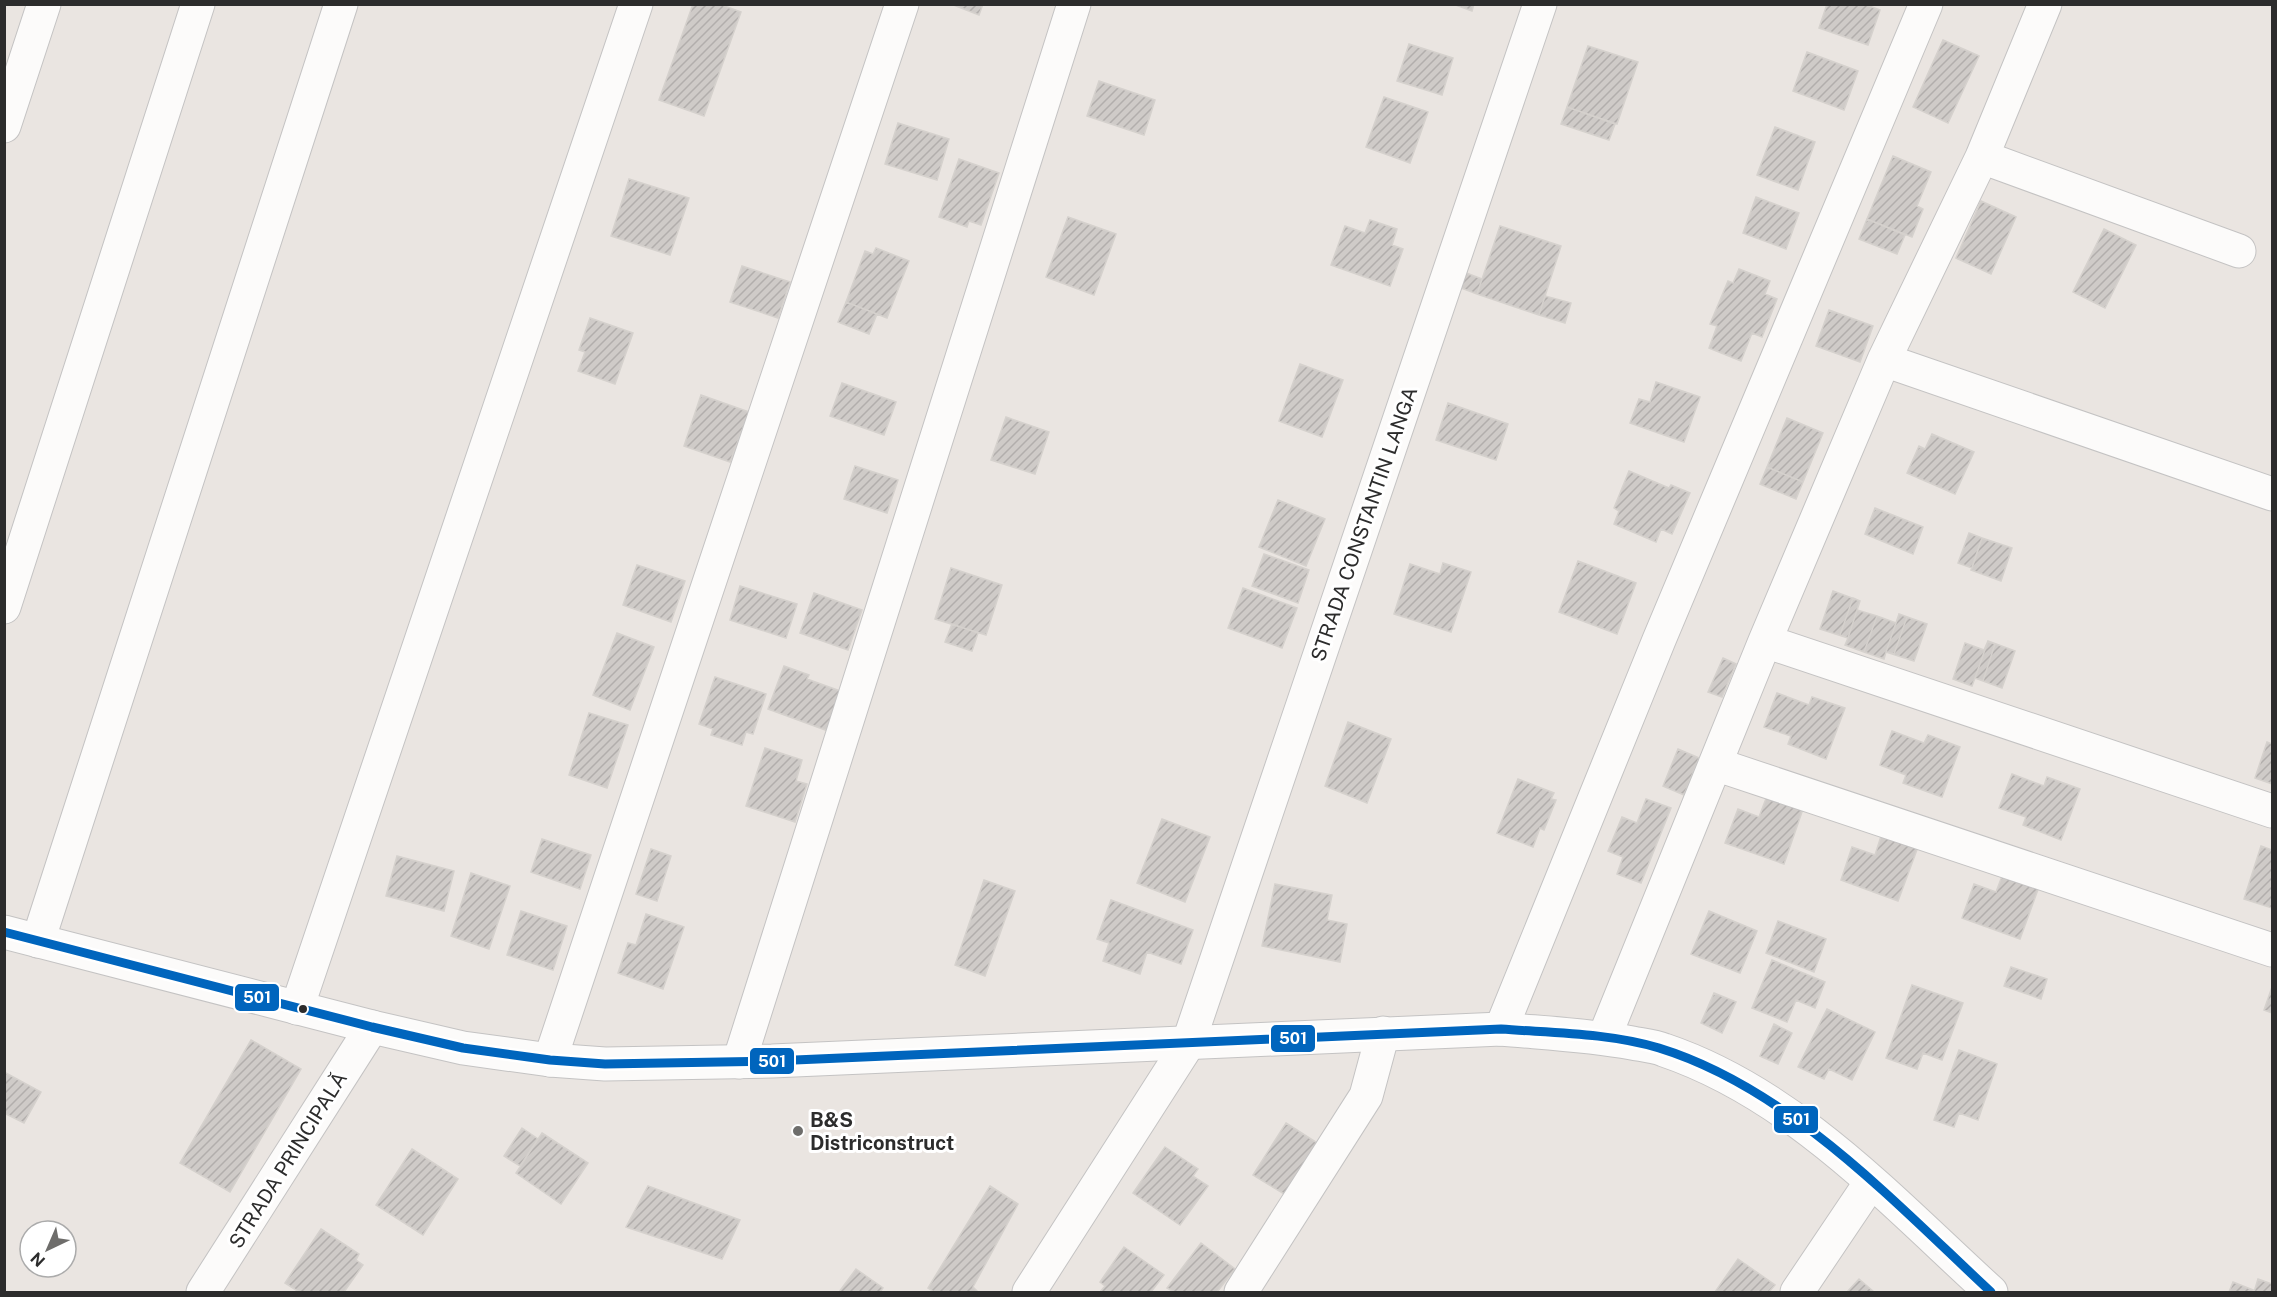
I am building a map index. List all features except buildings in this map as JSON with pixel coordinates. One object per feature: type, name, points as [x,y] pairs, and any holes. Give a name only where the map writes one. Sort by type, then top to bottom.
[{"type":"street","points":[[4,126],[44,4]]},
{"type":"street","points":[[4,607],[198,4]]},
{"type":"street","points":[[38,940],[341,4]]},
{"type":"street","points":[[297,1008],[636,4]]},
{"type":"street","points":[[550,1060],[902,4]]},
{"type":"street","points":[[739,1062],[1074,4]]},
{"type":"street","name":"STRADA CONSTANTIN LANGA","points":[[1029,1293],[1188,1044],[1540,4]]},
{"type":"street","points":[[1501,1029],[1659,640],[1926,4]]},
{"type":"street","points":[[1604,1038],[1765,641],[1884,360],[1982,157],[2045,4]]},
{"type":"street","points":[[1982,157],[2239,251]]},
{"type":"street","points":[[1884,360],[2272,494]]},
{"type":"street","points":[[1765,641],[2272,811]]},
{"type":"street","points":[[1715,764],[2272,950]]},
{"type":"street","points":[[4,932],[372,1027],[463,1048],[550,1060],[604,1064],[739,1062],[1501,1029],[1604,1038],[1662,1049],[1724,1074],[1755,1091],[1799,1121],[1871,1182],[1991,1293]]},
{"type":"street","name":"STRADA PRINCIPALĂ","points":[[203,1293],[372,1027]]},
{"type":"street","points":[[1241,1293],[1366,1096],[1383,1033]]},
{"type":"street","points":[[1797,1293],[1871,1182]]},
{"type":"transit line","name":"501","points":[[4,932],[372,1027],[463,1048],[550,1060],[605,1064],[772,1061],[1501,1029],[1621,1039],[1659,1048],[1707,1066],[1752,1090],[1796,1119],[1878,1186],[1991,1292]]},
{"type":"place","name":"B&S Districonstruct","points":[[798,1131]]}]
